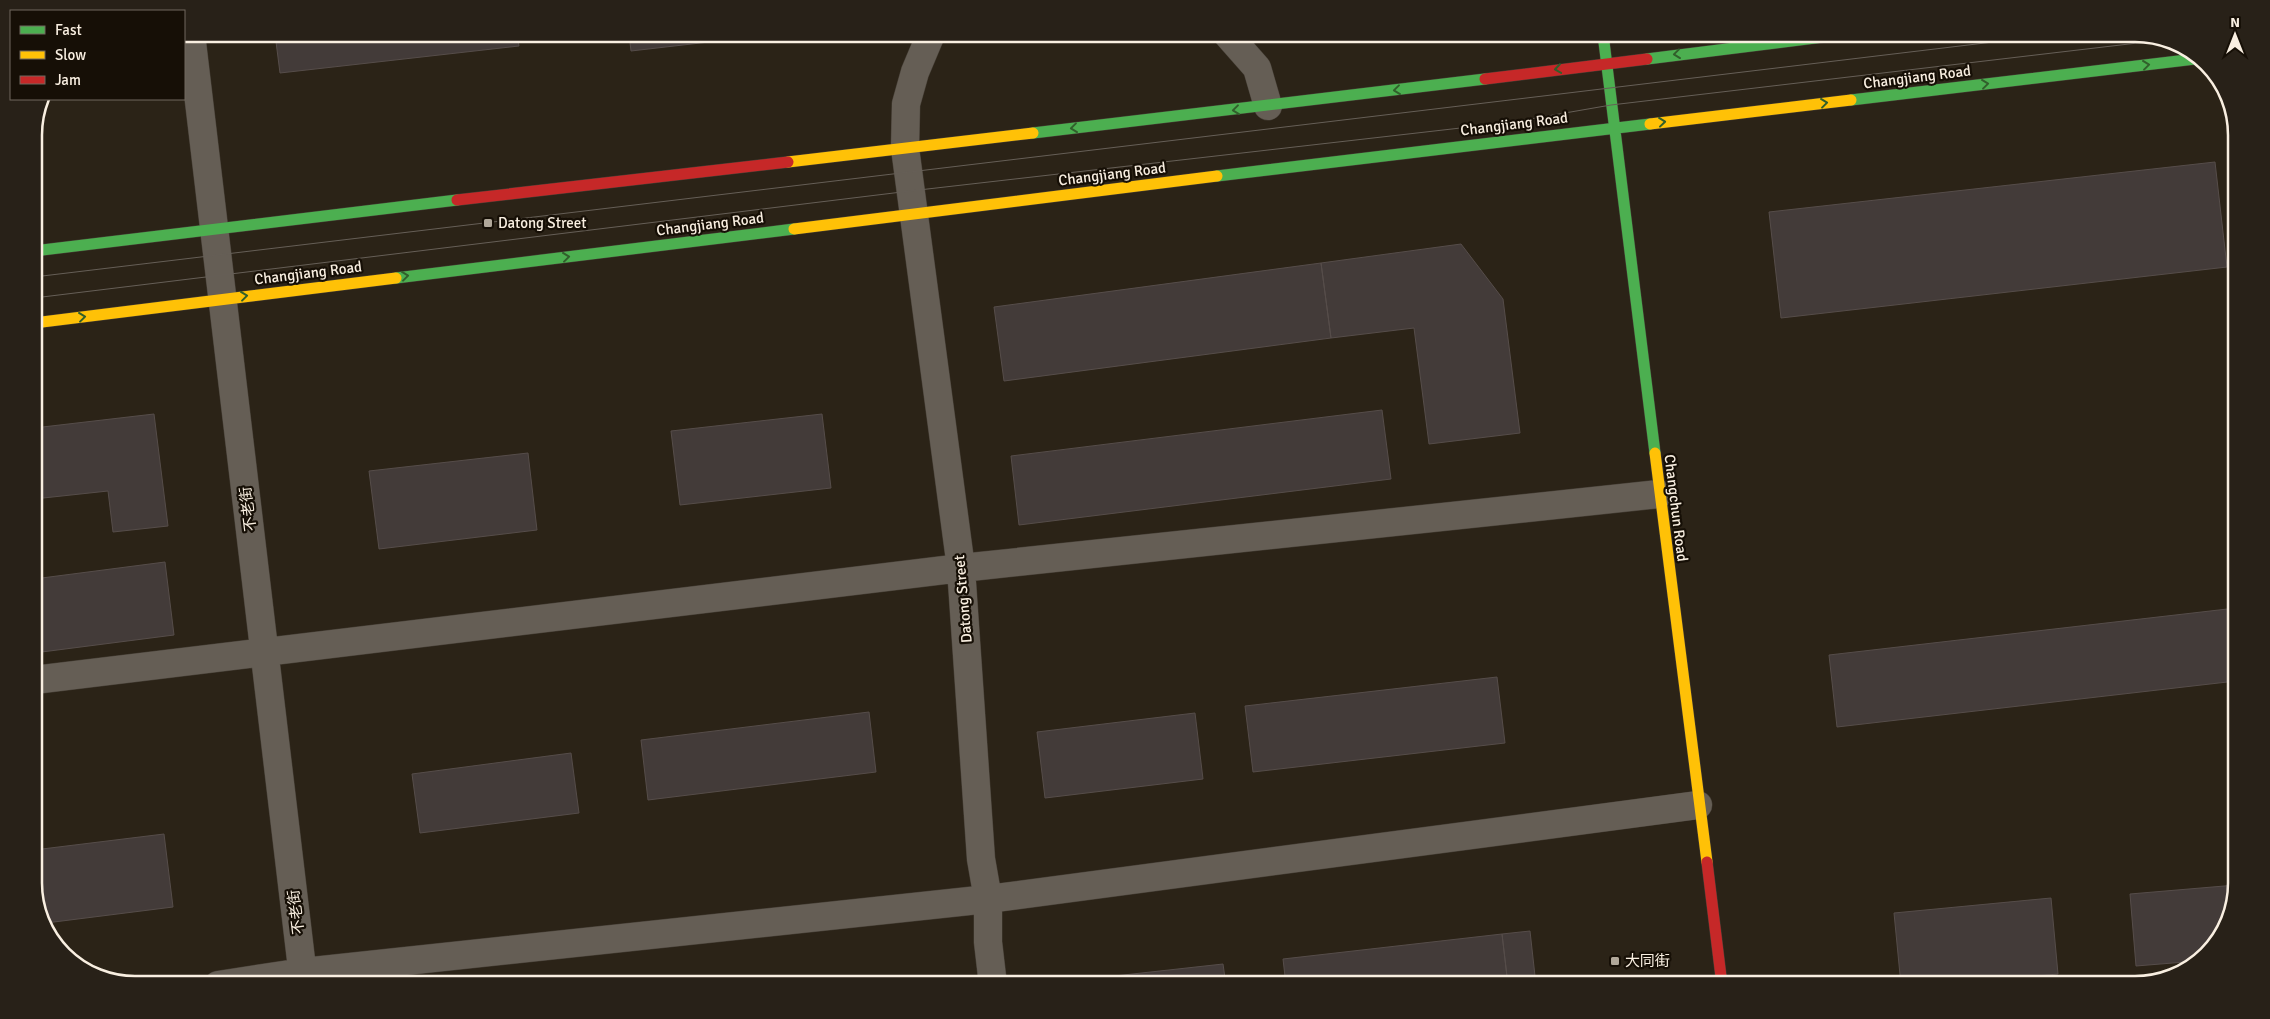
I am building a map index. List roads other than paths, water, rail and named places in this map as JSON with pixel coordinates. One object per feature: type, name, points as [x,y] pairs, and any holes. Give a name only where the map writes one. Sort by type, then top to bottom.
[{"type":"main road","name":"Changchun Road","points":[[1604,42],[1721,976]]},
{"type":"main road","points":[[43,250],[214,228],[1268,106],[1779,42]]},
{"type":"main road","name":"Changjiang Road","points":[[43,322],[1614,128],[2188,60]]},
{"type":"street","points":[[1234,42],[1257,68],[1268,106]]},
{"type":"street","name":"不老街","points":[[192,43],[303,976]]},
{"type":"street","name":"Datong Street","points":[[927,43],[915,72],[906,104],[905,148],[961,568],[981,859],[988,899],[988,942],[992,976]]},
{"type":"street","points":[[43,679],[961,568],[1659,494]]},
{"type":"street","points":[[329,976],[988,899],[1698,804]]},
{"type":"tram line","points":[[43,276],[1993,42]]},
{"type":"tram line","points":[[43,297],[910,191],[1513,122],[1611,105],[2139,43]]},
{"type":"place","name":"Datong Street","points":[[488,223]]},
{"type":"place","name":"大同街","points":[[1615,961]]}]
